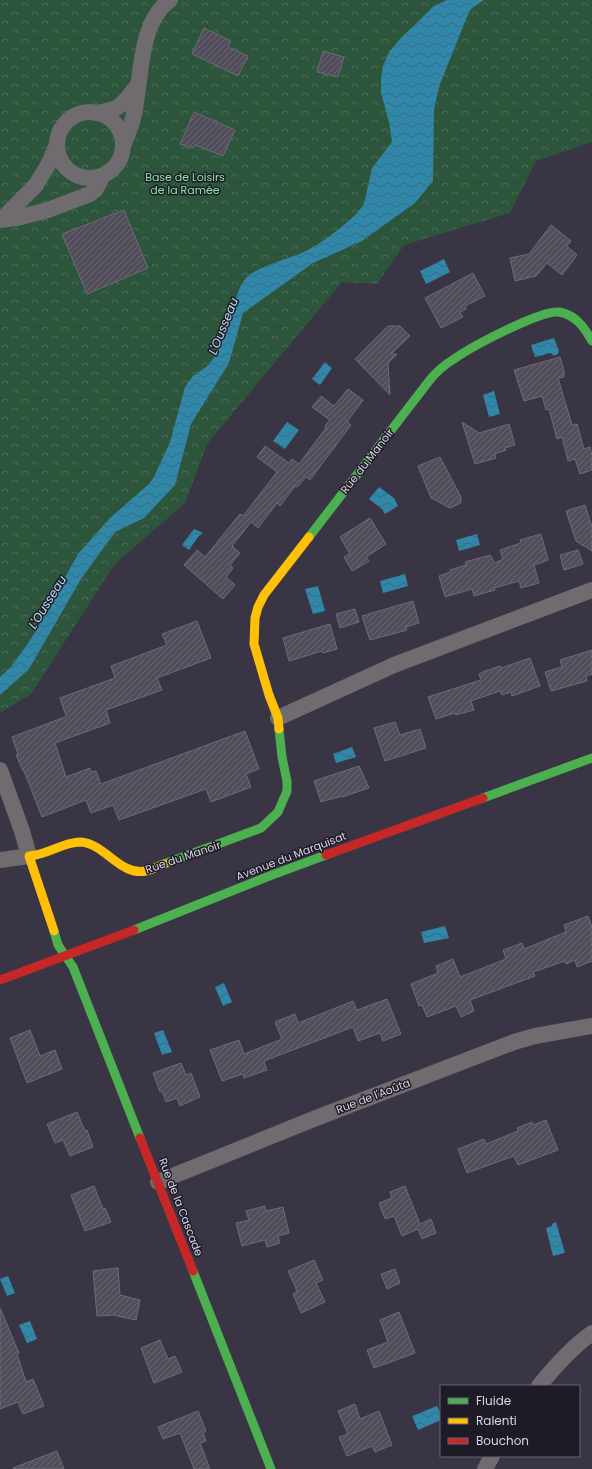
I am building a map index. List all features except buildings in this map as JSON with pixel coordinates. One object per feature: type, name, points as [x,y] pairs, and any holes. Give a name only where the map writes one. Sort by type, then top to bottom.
[{"type":"street","points":[[57,144],[58,154],[62,162],[75,174],[84,177],[94,178],[103,175],[111,171],[117,164],[134,115],[143,47],[153,22],[163,5],[170,0]]},
{"type":"street","points":[[96,113],[121,106],[138,85]]},
{"type":"street","points":[[1,220],[36,185],[49,163],[57,144],[60,130],[69,120],[77,115],[86,112],[105,116],[115,125],[122,137],[123,146]]},
{"type":"street","points":[[1,220],[17,218],[48,210],[90,194],[96,189],[103,175]]},
{"type":"street","name":"Rue du Manoir","points":[[29,856],[47,854],[60,846],[84,842],[96,846],[122,867],[137,871],[146,871],[249,834],[261,828],[278,812],[287,791],[287,780],[282,757],[278,718],[269,695],[254,644],[254,631],[258,607],[264,594],[423,388],[439,370],[456,356],[536,317],[550,312],[562,312],[578,320],[584,326],[592,342]]},
{"type":"street","points":[[278,718],[394,665],[592,590]]},
{"type":"street","name":"Avenue du Marquisat","points":[[0,980],[272,875],[592,758]]},
{"type":"street","points":[[0,770],[22,831],[58,945],[66,955]]},
{"type":"street","points":[[0,860],[29,856]]},
{"type":"street","name":"Rue de la Cascade","points":[[66,955],[73,967],[271,1469]]},
{"type":"street","name":"Rue de l'Aoûta","points":[[158,1182],[311,1120],[514,1042],[535,1036],[592,1026]]},
{"type":"street","points":[[540,1385],[556,1365],[577,1344],[592,1333]]},
{"type":"street","points":[[485,1469],[491,1457]]},
{"type":"green space","name":"Base de Loisirs de la Ramée","points":[[0,0],[592,0],[592,142],[536,161],[510,213],[404,245],[377,284],[342,282],[207,444],[185,503],[114,565],[31,694],[0,713]]},
{"type":"water","points":[[447,0],[484,0],[472,8],[469,12],[440,84],[434,110],[433,181],[415,203],[362,241],[313,263],[243,313],[229,363],[191,424],[175,485],[144,518],[115,532],[81,579],[29,669],[0,695],[0,677],[11,667],[31,639],[78,554],[110,518],[149,484],[154,477],[170,442],[185,387],[193,376],[206,367],[214,358],[239,290],[247,277],[259,269],[304,252],[319,243],[337,231],[353,217],[364,204],[372,168],[392,142],[389,122],[381,93],[383,66],[389,52],[401,38],[434,6]]},
{"type":"water","points":[[444,259],[450,272],[426,284],[420,271]]},
{"type":"water","points":[[554,338],[559,351],[558,354],[554,356],[551,353],[535,357],[531,345]]},
{"type":"water","points":[[325,362],[332,368],[320,385],[312,379]]},
{"type":"water","points":[[494,391],[500,414],[489,417],[483,395]]},
{"type":"water","points":[[287,422],[299,430],[285,449],[273,441]]},
{"type":"water","points":[[379,487],[394,498],[398,506],[385,514],[382,509],[369,499]]},
{"type":"water","points":[[194,529],[203,533],[198,537],[189,550],[182,545]]},
{"type":"water","points":[[477,534],[480,545],[459,551],[456,540]]},
{"type":"water","points":[[405,574],[408,586],[383,593],[380,581]]},
{"type":"water","points":[[318,586],[325,611],[313,614],[305,589]]},
{"type":"water","points":[[352,747],[356,757],[336,763],[333,754]]},
{"type":"water","points":[[445,926],[449,938],[424,943],[421,932]]},
{"type":"water","points":[[224,983],[232,1002],[223,1006],[215,987]]},
{"type":"water","points":[[163,1030],[172,1052],[162,1055],[154,1033]]},
{"type":"water","points":[[556,1222],[565,1253],[553,1256],[546,1228],[552,1226],[552,1224]]},
{"type":"water","points":[[8,1276],[15,1293],[7,1296],[0,1279]]},
{"type":"water","points":[[30,1321],[37,1339],[27,1343],[19,1325]]},
{"type":"water","points":[[437,1406],[440,1413],[440,1420],[418,1430],[412,1416]]},
{"type":"traffic: fast","points":[[309,537],[429,381],[447,364],[475,346],[506,330],[550,313],[559,312],[575,319],[583,326],[592,341]]},
{"type":"traffic: fast","points":[[164,864],[261,828],[278,812],[287,791],[287,781],[282,757],[279,729]]},
{"type":"traffic: fast","points":[[483,798],[592,758]]},
{"type":"traffic: fast","points":[[134,930],[326,855]]},
{"type":"traffic: fast","points":[[54,931],[58,945],[73,967],[140,1138]]},
{"type":"traffic: fast","points":[[193,1271],[271,1469]]},
{"type":"traffic: slow","points":[[279,729],[278,718],[269,695],[254,644],[255,618],[258,607],[264,595],[309,537]]},
{"type":"traffic: slow","points":[[54,931],[29,856],[43,853],[68,844],[80,842],[97,848],[128,869],[146,871],[164,864]]},
{"type":"traffic: jam","points":[[326,855],[483,798]]},
{"type":"traffic: jam","points":[[0,980],[134,930]]},
{"type":"traffic: jam","points":[[140,1138],[193,1271]]},
{"type":"water label","name":"L'Ousseau","points":[[223,326]]},
{"type":"water label","name":"L'Ousseau","points":[[47,602]]}]
